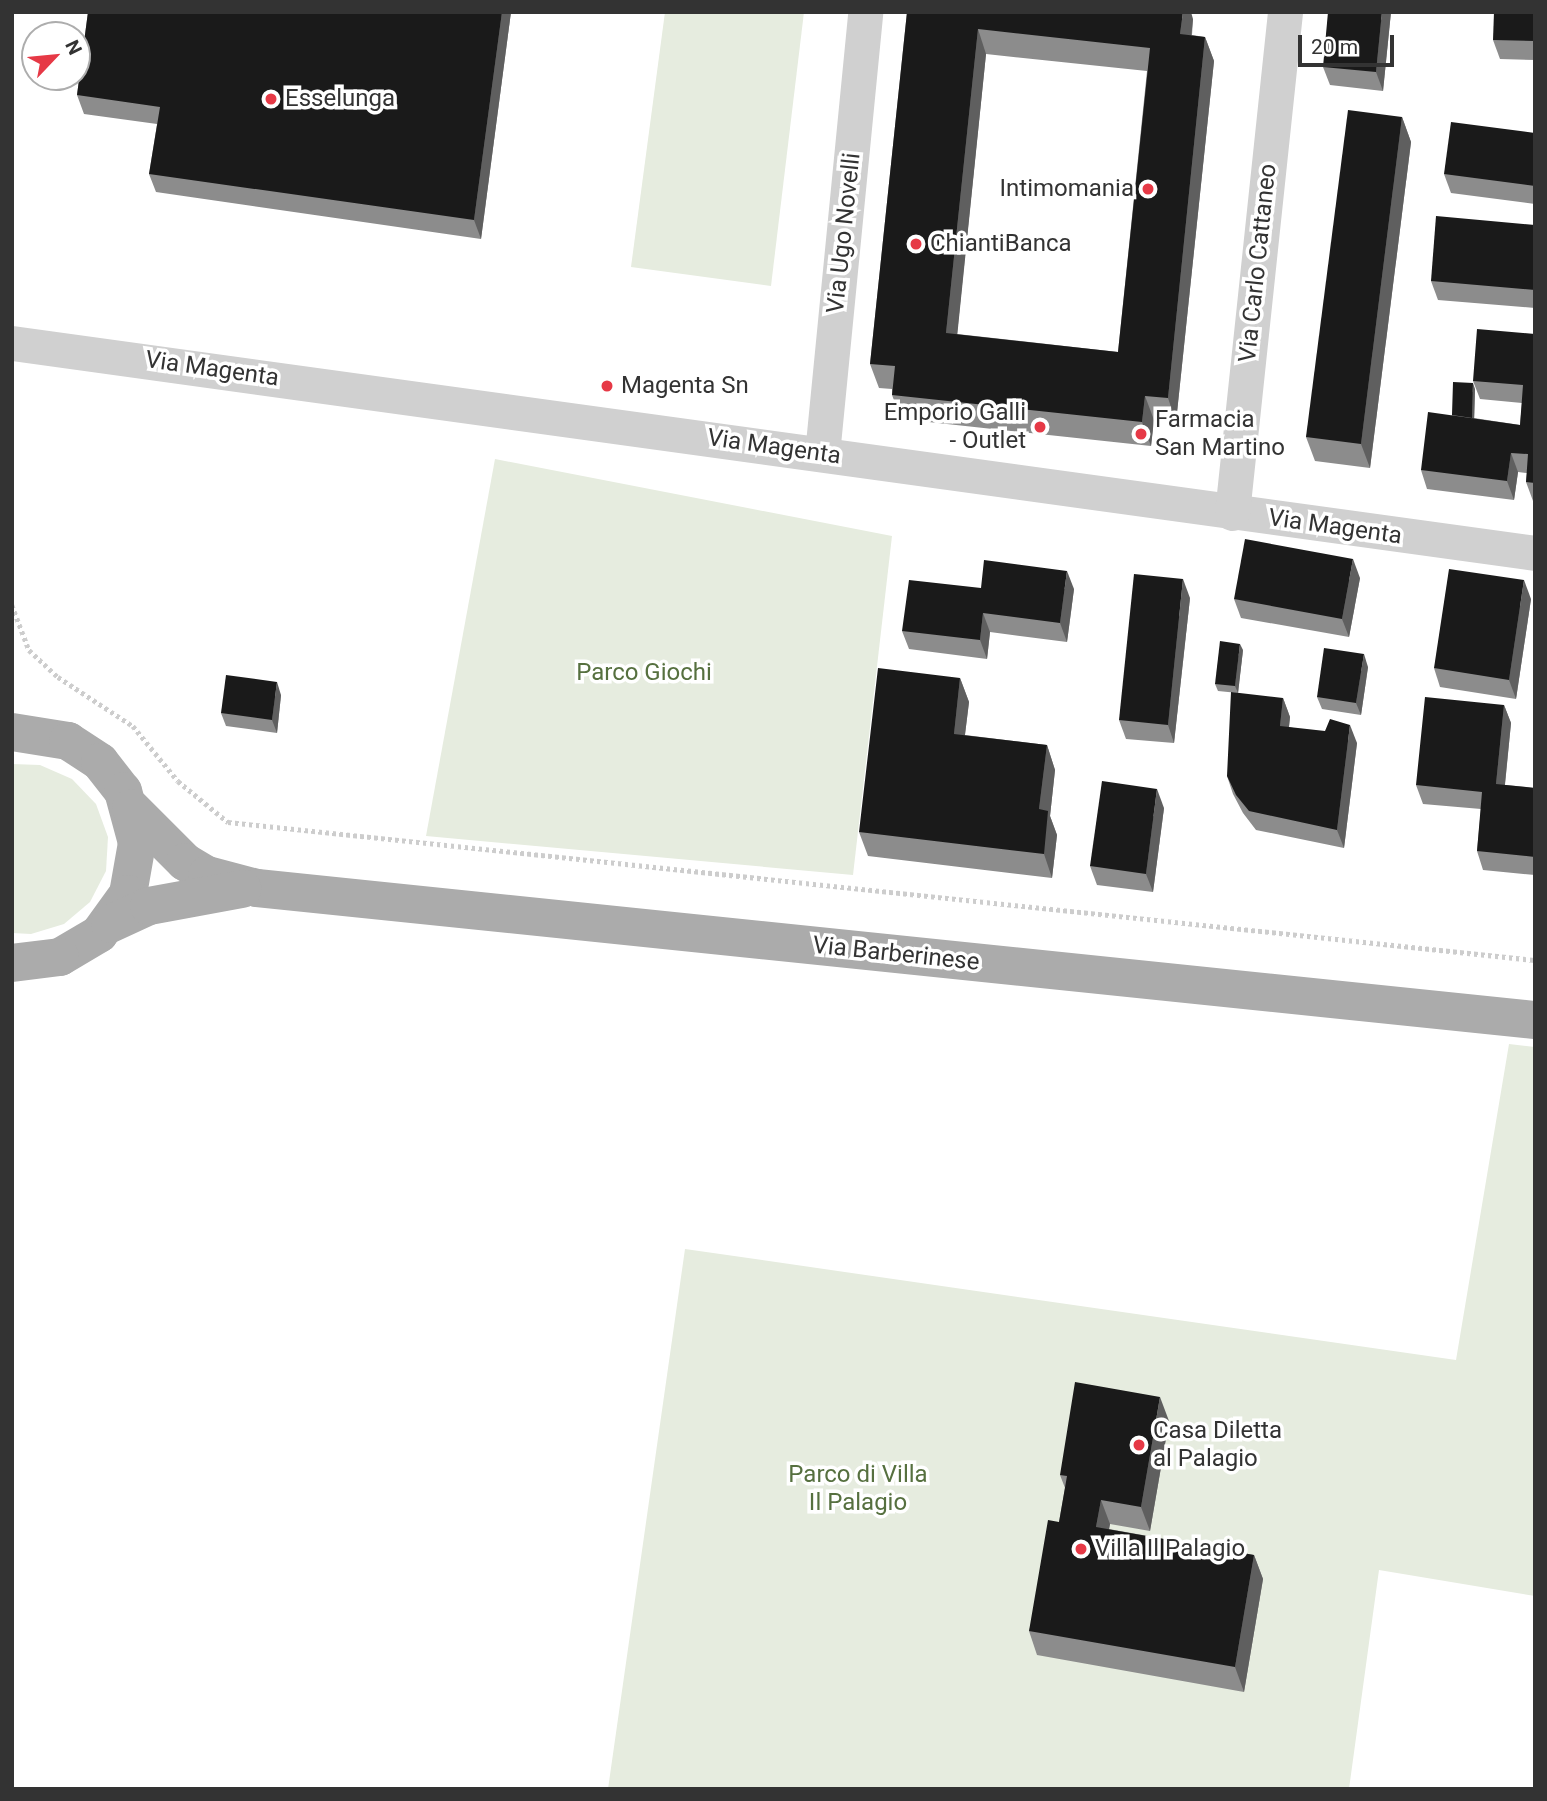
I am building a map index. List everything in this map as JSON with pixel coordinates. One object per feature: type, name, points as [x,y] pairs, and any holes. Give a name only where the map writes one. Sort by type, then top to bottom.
[{"type":"main road","name":"Via Barberinese","points":[[19,724],[68,741],[100,762],[131,808],[185,862],[207,876],[257,888],[1535,1020]]},
{"type":"main road","name":"Via Barberinese","points":[[12,963],[60,957],[87,944],[110,924],[128,894],[135,869],[137,842],[131,808]]},
{"type":"main road","name":"Via Barberinese","points":[[110,924],[184,898],[257,888]]},
{"type":"street","name":"Via Ugo Novelli","points":[[822,454],[865,12]]},
{"type":"street","name":"Via Carlo Cattaneo","points":[[1231,513],[1285,12]]},
{"type":"street","name":"Via Magenta","points":[[12,343],[1535,554]]},
{"type":"path","points":[[12,605],[29,650],[58,677],[133,726],[178,781],[229,822],[1535,960]]},
{"type":"green space","points":[[665,12],[804,12],[771,286],[631,267]]},
{"type":"green space","name":"Parco Giochi","points":[[495,459],[892,536],[853,875],[426,836]]},
{"type":"green space","points":[[12,764],[40,765],[72,779],[96,804],[108,837],[106,871],[90,902],[64,924],[31,934],[12,933]]},
{"type":"green space","name":"Parco di Villa Il Palagio","points":[[1509,1044],[1535,1047],[1535,1596],[1379,1570],[1349,1789],[608,1789],[685,1249],[1456,1360]],"holes":[[[1169,1421],[1110,1524],[1105,1551],[1057,1544]]]},
{"type":"building","points":[[88,12],[502,12],[474,220],[149,174],[160,107],[77,95],[78,91],[91,91],[91,21],[87,21]]},
{"type":"building","points":[[907,12],[1183,12],[1180,34],[1205,37],[1168,398],[1145,396],[1142,422],[892,395],[895,366],[870,364]],"holes":[[[978,29],[1150,48],[1118,352],[946,333]]]},
{"type":"building","points":[[1328,12],[1382,12],[1376,72],[1323,67]]},
{"type":"building","points":[[1494,12],[1535,12],[1535,41],[1493,40]]},
{"type":"building","points":[[1348,110],[1402,117],[1361,444],[1306,437]]},
{"type":"building","points":[[1451,122],[1535,133],[1535,186],[1444,174]]},
{"type":"building","points":[[1436,216],[1535,225],[1535,290],[1431,281]]},
{"type":"building","points":[[1477,329],[1535,334],[1535,483],[1526,482],[1528,454],[1511,453],[1507,481],[1421,470],[1428,412],[1520,425],[1523,385],[1473,381]]},
{"type":"building","points":[[1453,382],[1473,383],[1472,418],[1452,415]]},
{"type":"building","points":[[1245,539],[1353,559],[1342,619],[1234,599]]},
{"type":"building","points":[[984,560],[1067,571],[1060,623],[983,613],[980,640],[902,631],[909,580],[981,588]]},
{"type":"building","points":[[1449,569],[1524,580],[1509,680],[1434,668]]},
{"type":"building","points":[[1134,574],[1183,579],[1168,725],[1119,720]]},
{"type":"building","points":[[1220,641],[1240,644],[1235,686],[1215,684]]},
{"type":"building","points":[[1324,648],[1364,654],[1356,703],[1317,697]]},
{"type":"building","points":[[878,668],[960,678],[954,734],[1047,745],[1039,809],[1048,811],[1044,854],[859,832]]},
{"type":"building","points":[[226,675],[277,682],[272,720],[221,713]]},
{"type":"building","points":[[1231,692],[1283,698],[1280,726],[1325,731],[1330,719],[1350,725],[1337,830],[1249,811],[1236,795],[1227,776]]},
{"type":"building","points":[[1425,697],[1504,705],[1496,784],[1535,788],[1535,857],[1477,851],[1482,792],[1416,785]]},
{"type":"building","points":[[1102,781],[1157,789],[1146,874],[1090,866]]},
{"type":"building","name":"Villa Il Palagio","points":[[1075,1382],[1160,1397],[1141,1507],[1101,1500],[1096,1527],[1254,1555],[1235,1667],[1029,1631],[1048,1520],[1059,1522],[1067,1476],[1060,1475]]},
{"type":"place","name":"Esselunga","points":[[271,99]]},
{"type":"place","name":"Intimomania","points":[[1148,189]]},
{"type":"place","name":"ChiantiBanca","points":[[916,244]]},
{"type":"place","name":"Magenta Sn","points":[[607,386]]},
{"type":"place","name":"Emporio Galli - Outlet","points":[[1040,427]]},
{"type":"place","name":"Farmacia San Martino","points":[[1141,434]]},
{"type":"place","name":"Casa Diletta al Palagio","points":[[1139,1445]]},
{"type":"place","name":"Villa Il Palagio","points":[[1081,1549]]}]
